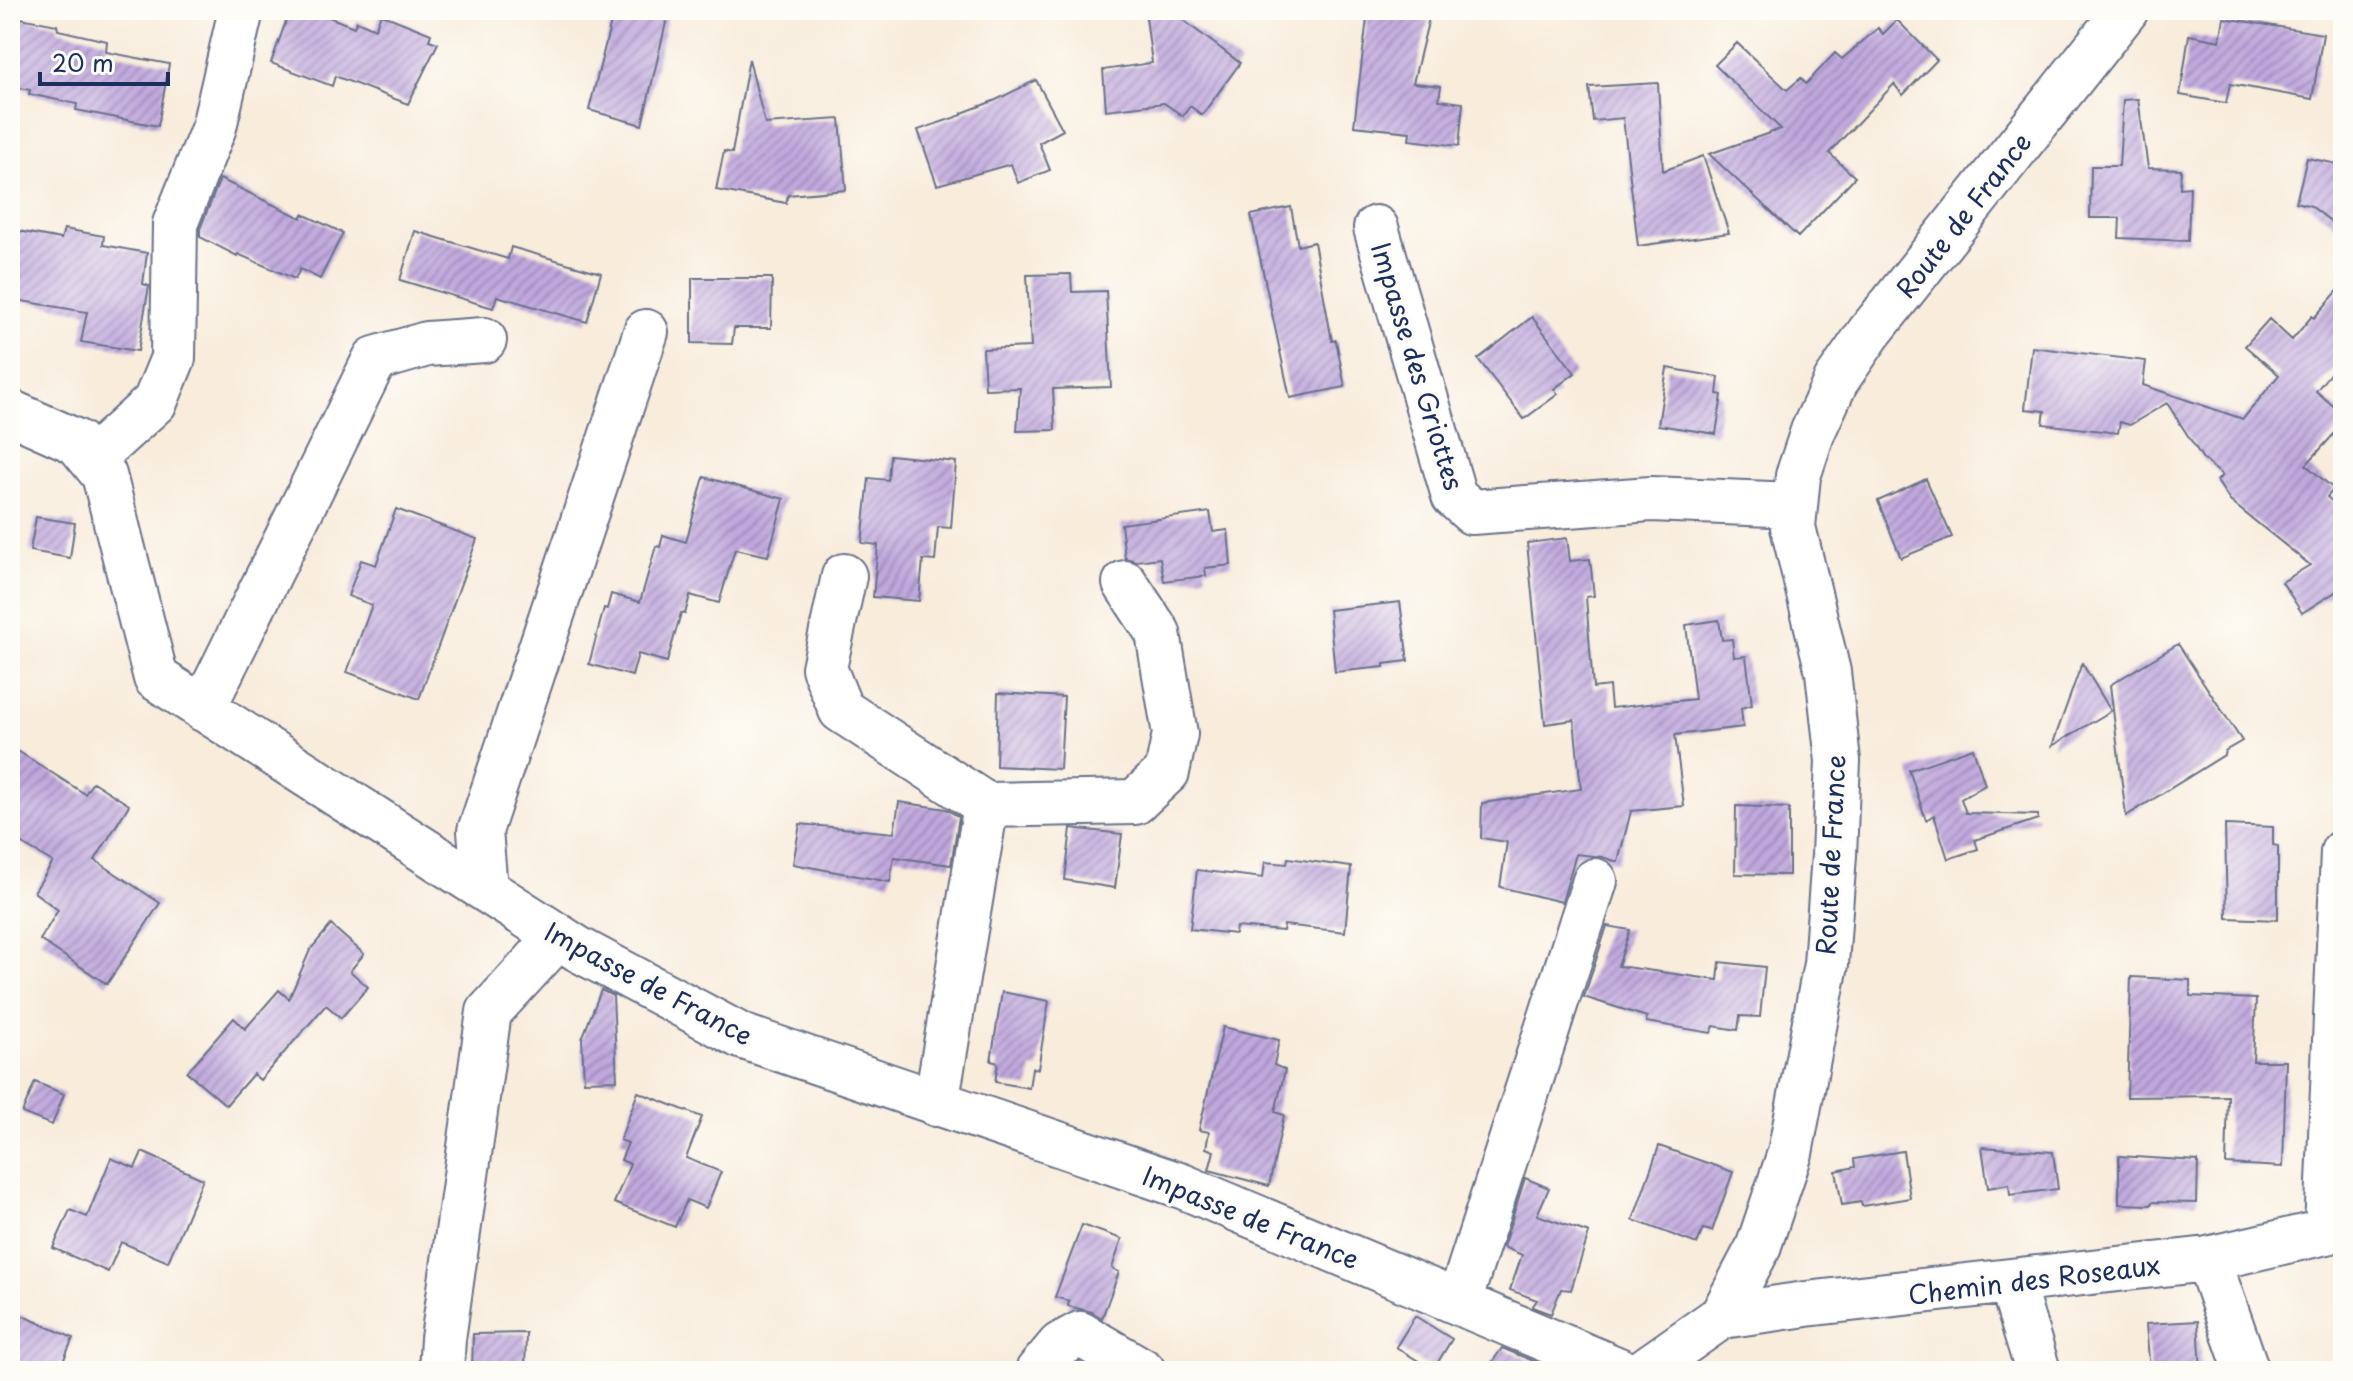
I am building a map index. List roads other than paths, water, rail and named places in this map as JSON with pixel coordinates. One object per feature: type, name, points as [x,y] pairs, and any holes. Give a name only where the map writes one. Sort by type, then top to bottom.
[{"type":"street","points":[[92,459],[155,402],[173,358],[175,224],[214,127],[241,10]]},
{"type":"street","name":"Route de France","points":[[1644,1371],[1722,1316],[1758,1248],[1790,1153],[1826,964],[1838,761],[1828,672],[1793,527],[1798,476],[1813,431],[1836,381],[1869,333],[2126,10]]},
{"type":"street","name":"Impasse des Griottes","points":[[1376,228],[1454,496],[1472,512],[1651,499],[1795,505]]},
{"type":"street","points":[[485,889],[480,831],[646,332]]},
{"type":"street","points":[[203,709],[375,359],[427,344],[484,340]]},
{"type":"street","name":"Impasse de France","points":[[10,412],[77,442],[104,475],[156,678],[558,937],[741,1036],[1182,1186],[1621,1371]]},
{"type":"street","points":[[844,576],[824,668],[841,710],[986,805],[1135,802],[1167,772],[1175,734],[1158,633],[1125,583]]},
{"type":"street","points":[[936,1104],[986,805]]},
{"type":"street","points":[[2335,1229],[2343,852]]},
{"type":"street","points":[[1459,1302],[1595,881]]},
{"type":"street","points":[[441,1371],[489,1012],[558,937]]},
{"type":"street","name":"Chemin des Roseaux","points":[[1722,1316],[2208,1259],[2335,1229]]},
{"type":"street","points":[[2208,1259],[2247,1371]]},
{"type":"street","points":[[2011,1282],[2038,1371]]},
{"type":"street","points":[[1038,1371],[1060,1345],[1080,1334],[1143,1371]]}]
